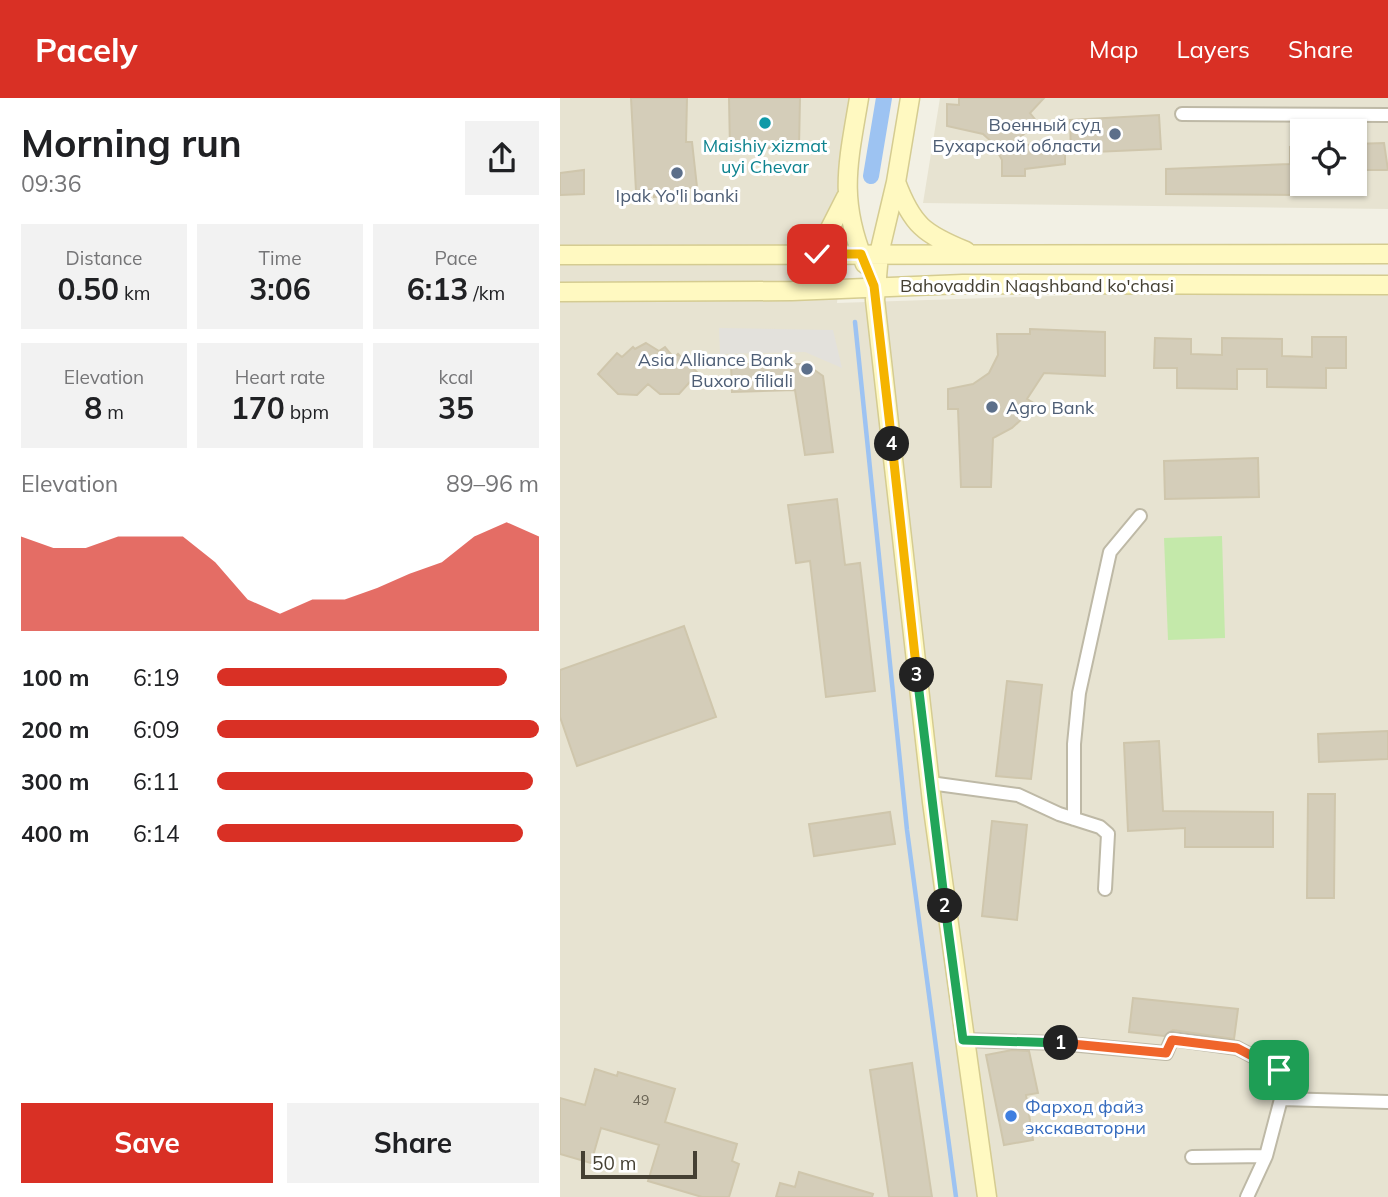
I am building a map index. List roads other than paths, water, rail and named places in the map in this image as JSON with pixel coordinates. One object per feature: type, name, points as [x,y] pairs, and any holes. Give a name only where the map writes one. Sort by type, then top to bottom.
[{"type":"main road","points":[[817,254],[836,222],[846,197],[846,176],[859,98]]},
{"type":"main road","points":[[870,254],[896,182],[910,98]]},
{"type":"main road","points":[[896,182],[908,213],[930,237],[979,256]]},
{"type":"main road","points":[[846,197],[870,254],[930,783],[963,1040],[987,1197]]},
{"type":"main road","name":"Bahovaddin Naqshband ko'chasi","points":[[560,255],[1388,254]]},
{"type":"main road","name":"Bahovaddin Naqshband ko'chasi","points":[[560,292],[792,291],[874,286],[1388,285]]},
{"type":"street","points":[[1182,114],[1388,115]]},
{"type":"street","points":[[1074,819],[1074,744],[1079,693],[1110,552],[1140,516]]},
{"type":"street","points":[[930,783],[1018,795],[1100,827],[1108,834],[1105,888]]},
{"type":"street","points":[[963,1040],[1023,1040],[1166,1053],[1172,1040],[1237,1048],[1279,1070],[1281,1099],[1266,1156],[1247,1197]]},
{"type":"street","points":[[1281,1099],[1388,1102]]},
{"type":"street","points":[[1192,1157],[1266,1156]]},
{"type":"waterway","points":[[871,176],[884,98]]},
{"type":"waterway","points":[[855,322],[907,830],[956,1197]]},
{"type":"place","name":"Maishiy xizmat uyi Chevar","points":[[765,123]]},
{"type":"place","name":"Военный суд Бухарской области","points":[[1115,134]]},
{"type":"place","name":"Ipak Yo'li banki","points":[[677,173]]},
{"type":"place","name":"Asia Alliance Bank Buxoro filiali","points":[[807,369]]},
{"type":"place","name":"Agro Bank","points":[[992,407]]},
{"type":"place","name":"Фарход файз экскаваторни","points":[[1011,1116]]}]
